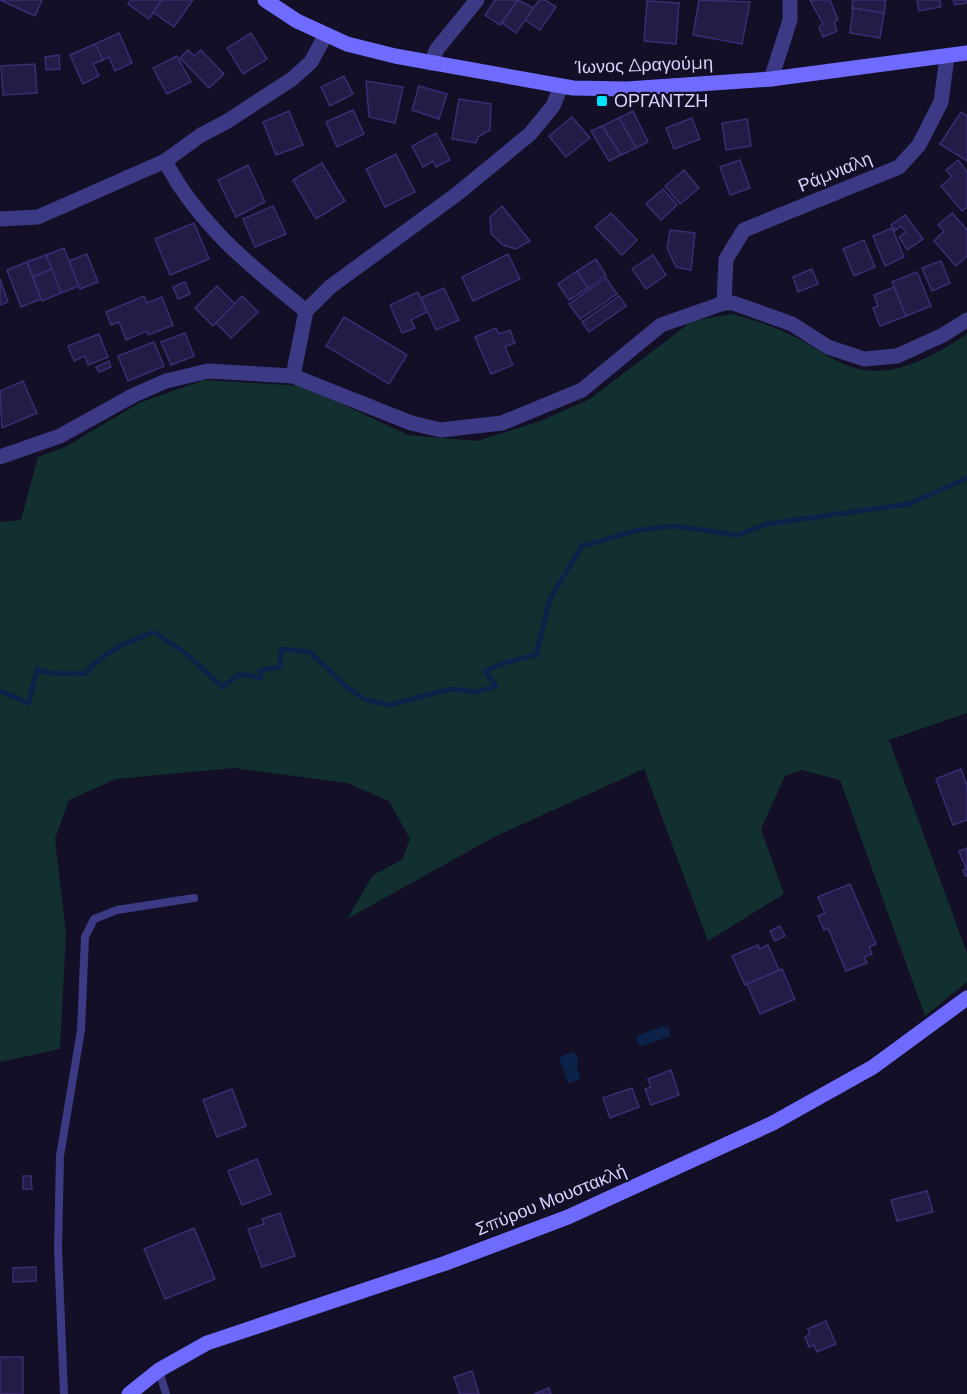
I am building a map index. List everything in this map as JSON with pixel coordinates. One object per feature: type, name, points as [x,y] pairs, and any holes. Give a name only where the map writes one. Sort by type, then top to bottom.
[{"type":"street","name":"Ίωνος Δραγούμη","points":[[265,0],[325,36],[370,50],[561,86],[627,89],[771,80],[967,53]]},
{"type":"street","points":[[431,63],[437,49],[477,0]]},
{"type":"street","points":[[771,80],[790,20],[790,0]]},
{"type":"street","points":[[0,219],[38,217],[165,161],[201,135],[226,122],[304,70],[325,36]]},
{"type":"street","name":"Ράμνιαλη","points":[[724,303],[726,258],[744,230],[899,167],[919,145],[941,102],[947,57]]},
{"type":"street","points":[[293,376],[306,311],[330,287],[457,194],[530,134],[553,106],[561,86]]},
{"type":"street","points":[[165,161],[180,190],[237,255],[306,311]]},
{"type":"street","points":[[0,457],[60,436],[134,395],[166,381],[208,371],[293,376],[411,423],[441,430],[502,423],[582,390],[661,325],[724,303],[733,303],[792,324],[828,347],[864,360],[897,356],[944,335],[967,320]]},
{"type":"street","name":"Σπύρου Μουστακλή","points":[[129,1394],[159,1370],[207,1343],[446,1263],[568,1217],[657,1178],[772,1123],[835,1089],[896,1052],[967,998]]},
{"type":"lane","points":[[64,1394],[58,1249],[60,1156],[81,1030],[85,937],[94,919],[117,910],[194,898]]},
{"type":"lane","points":[[159,1370],[166,1394]]},
{"type":"green space","points":[[732,314],[781,330],[843,364],[873,371],[902,367],[916,362],[967,334],[967,713],[889,740],[967,953],[967,982],[925,1016],[840,780],[801,770],[785,776],[761,829],[784,894],[708,941],[644,769],[494,837],[347,919],[373,875],[402,860],[410,839],[389,801],[347,783],[234,768],[116,779],[69,800],[55,839],[66,933],[60,1049],[0,1062],[0,522],[21,520],[38,457],[67,446],[139,403],[204,380],[304,386],[408,435],[477,441],[538,422],[590,399],[692,321]]},
{"type":"water","points":[[663,1026],[669,1028],[670,1036],[640,1047],[636,1036]]},
{"type":"water","points":[[573,1052],[578,1057],[577,1068],[581,1079],[568,1084],[559,1057]]},
{"type":"building","points":[[0,0],[42,0],[35,16]]},
{"type":"building","points":[[131,0],[162,0],[149,19],[128,4]]},
{"type":"building","points":[[162,0],[193,0],[174,27],[153,12]]},
{"type":"building","points":[[495,0],[518,0],[500,25],[485,15]]},
{"type":"building","points":[[518,0],[534,8],[516,33],[502,23]]},
{"type":"building","points":[[539,0],[545,0],[556,7],[540,30],[525,20]]},
{"type":"building","points":[[699,0],[750,2],[742,44],[693,35]]},
{"type":"building","points":[[810,0],[830,0],[838,20],[834,22],[837,31],[823,37],[819,27],[823,24]]},
{"type":"building","points":[[853,0],[886,0],[884,13],[852,8]]},
{"type":"building","points":[[917,0],[940,0],[941,7],[919,11]]},
{"type":"building","points":[[953,0],[967,0],[967,3],[955,5]]},
{"type":"building","points":[[647,1],[679,3],[676,44],[644,41]]},
{"type":"building","points":[[853,8],[884,13],[880,38],[850,33]]},
{"type":"building","points":[[119,33],[132,63],[115,71],[109,57],[103,60],[95,44]]},
{"type":"building","points":[[251,33],[267,59],[243,74],[227,48]]},
{"type":"building","points":[[95,44],[103,60],[93,64],[99,76],[83,84],[70,55]]},
{"type":"building","points":[[188,50],[194,56],[201,50],[224,74],[209,88],[180,58]]},
{"type":"building","points":[[59,55],[60,69],[46,70],[45,57]]},
{"type":"building","points":[[177,56],[191,82],[167,94],[153,68]]},
{"type":"building","points":[[35,64],[37,93],[3,95],[1,66]]},
{"type":"building","points":[[344,76],[353,94],[330,106],[321,87]]},
{"type":"building","points":[[366,81],[403,87],[395,123],[369,117]]},
{"type":"building","points":[[419,86],[447,94],[439,119],[412,110]]},
{"type":"building","points":[[459,99],[491,104],[490,130],[478,137],[476,143],[452,139]]},
{"type":"building","points":[[353,110],[364,134],[337,147],[326,122]]},
{"type":"building","points":[[289,111],[303,145],[276,155],[263,122]]},
{"type":"building","points":[[633,111],[648,142],[636,148],[619,118]]},
{"type":"building","points":[[961,112],[967,116],[967,161],[940,144]]},
{"type":"building","points":[[572,117],[590,138],[566,157],[549,136]]},
{"type":"building","points":[[619,118],[636,148],[621,155],[602,126]]},
{"type":"building","points":[[692,118],[700,139],[674,149],[666,128]]},
{"type":"building","points":[[747,119],[751,146],[726,150],[722,123]]},
{"type":"building","points":[[602,126],[621,155],[609,161],[591,131]]},
{"type":"building","points":[[436,133],[450,160],[436,167],[433,161],[423,167],[412,146]]},
{"type":"building","points":[[396,154],[415,192],[385,207],[366,169]]},
{"type":"building","points":[[740,160],[750,188],[730,195],[720,167]]},
{"type":"building","points":[[958,160],[967,172],[967,207],[962,211],[941,186],[952,177],[946,170]]},
{"type":"building","points":[[322,163],[345,201],[316,219],[293,180]]},
{"type":"building","points":[[248,165],[265,202],[236,217],[218,180]]},
{"type":"building","points":[[684,170],[699,188],[680,204],[665,186]]},
{"type":"building","points":[[663,189],[677,205],[661,220],[646,204]]},
{"type":"building","points":[[273,206],[286,234],[255,247],[243,219]]},
{"type":"building","points":[[502,206],[530,241],[516,249],[503,245],[491,234],[490,217]]},
{"type":"building","points":[[611,213],[637,240],[622,255],[595,227]]},
{"type":"building","points":[[952,213],[967,230],[967,256],[956,266],[934,241],[944,231],[938,225]]},
{"type":"building","points":[[905,215],[923,239],[907,250],[899,237],[906,232],[901,226],[895,231],[891,225]]},
{"type":"building","points":[[194,223],[209,259],[170,275],[155,239]]},
{"type":"building","points":[[892,228],[904,257],[885,266],[873,236]]},
{"type":"building","points":[[670,230],[695,233],[691,270],[676,267],[667,248]]},
{"type":"building","points":[[864,240],[875,267],[854,276],[843,249]]},
{"type":"building","points":[[64,248],[79,286],[61,293],[46,255]]},
{"type":"building","points":[[87,254],[98,282],[80,289],[69,261]]},
{"type":"building","points":[[508,254],[520,279],[473,301],[462,277]]},
{"type":"building","points":[[46,255],[52,269],[33,277],[27,262]]},
{"type":"building","points":[[653,255],[666,275],[646,289],[632,269]]},
{"type":"building","points":[[596,259],[606,275],[588,288],[577,271]]},
{"type":"building","points":[[941,261],[950,283],[932,291],[922,268]]},
{"type":"building","points":[[27,262],[41,299],[21,307],[7,270]]},
{"type":"building","points":[[52,269],[61,293],[42,301],[33,277]]},
{"type":"building","points":[[812,269],[818,284],[798,292],[793,277]]},
{"type":"building","points":[[577,271],[588,288],[569,300],[558,284]]},
{"type":"building","points":[[917,272],[931,306],[906,316],[892,282]]},
{"type":"building","points":[[606,278],[617,294],[580,319],[569,304]]},
{"type":"building","points":[[0,279],[8,302],[0,305]]},
{"type":"building","points":[[185,282],[190,294],[178,299],[173,287]]},
{"type":"building","points":[[217,286],[235,304],[213,326],[195,308]]},
{"type":"building","points":[[894,287],[906,316],[880,326],[873,308],[878,306],[874,295]]},
{"type":"building","points":[[444,288],[459,320],[436,330],[421,298]]},
{"type":"building","points":[[418,292],[427,312],[411,320],[415,328],[402,333],[390,305]]},
{"type":"building","points":[[144,296],[147,303],[162,297],[173,325],[148,335],[147,331],[126,340],[119,322],[111,325],[106,312]]},
{"type":"building","points":[[242,296],[258,312],[231,338],[216,323]]},
{"type":"building","points":[[619,296],[626,306],[589,332],[582,322]]},
{"type":"building","points":[[344,317],[407,355],[389,384],[326,346]]},
{"type":"building","points":[[496,328],[499,334],[510,330],[515,343],[505,347],[513,365],[491,374],[475,337]]},
{"type":"building","points":[[185,333],[194,356],[171,365],[161,342]]},
{"type":"building","points":[[99,334],[108,357],[88,365],[85,356],[74,361],[68,346]]},
{"type":"building","points":[[154,342],[164,366],[128,381],[118,356]]},
{"type":"building","points":[[109,361],[111,367],[99,372],[96,367]]},
{"type":"building","points":[[23,381],[37,413],[2,428],[0,391]]},
{"type":"building","points":[[961,769],[967,786],[967,820],[953,825],[936,779]]},
{"type":"building","points":[[967,848],[967,876],[965,876],[963,870],[966,869],[959,851]]},
{"type":"building","points":[[850,884],[876,944],[869,947],[872,954],[864,957],[867,963],[846,971],[828,928],[824,930],[818,916],[825,913],[818,897]]},
{"type":"building","points":[[780,926],[785,936],[775,941],[770,931]]},
{"type":"building","points":[[758,945],[759,949],[768,945],[779,970],[745,985],[732,956]]},
{"type":"building","points":[[782,969],[795,999],[760,1014],[747,984]]},
{"type":"building","points":[[671,1070],[679,1095],[651,1105],[645,1089],[651,1087],[648,1079]]},
{"type":"building","points":[[632,1088],[639,1107],[610,1118],[603,1098]]},
{"type":"building","points":[[232,1089],[246,1126],[217,1137],[203,1100]]},
{"type":"building","points":[[257,1159],[271,1194],[242,1205],[228,1171]]},
{"type":"building","points":[[23,1176],[31,1176],[32,1189],[23,1189]]},
{"type":"building","points":[[927,1191],[933,1212],[897,1221],[891,1200]]},
{"type":"building","points":[[280,1213],[295,1256],[262,1267],[248,1229],[264,1224],[262,1219]]},
{"type":"building","points":[[194,1228],[215,1279],[165,1299],[144,1249]]},
{"type":"building","points":[[36,1267],[36,1281],[13,1282],[13,1268]]},
{"type":"building","points":[[826,1321],[836,1344],[817,1352],[814,1345],[809,1347],[805,1337],[810,1334],[808,1329]]},
{"type":"building","points":[[0,1357],[23,1357],[23,1394],[0,1394]]},
{"type":"building","points":[[472,1371],[479,1394],[460,1394],[454,1377]]},
{"type":"building","points":[[549,1388],[551,1394],[534,1394]]},
{"type":"waterway","points":[[0,691],[29,703],[37,669],[49,673],[85,674],[108,653],[154,632],[189,656],[222,687],[240,674],[261,678],[260,670],[280,667],[281,649],[310,652],[345,686],[366,700],[390,705],[450,689],[477,692],[496,686],[485,671],[503,663],[536,655],[550,599],[582,546],[638,530],[675,526],[737,535],[767,524],[909,504],[967,478]]},
{"type":"place","name":"ΟΡΓΑΝΤΖΗ","points":[[602,101]]}]
